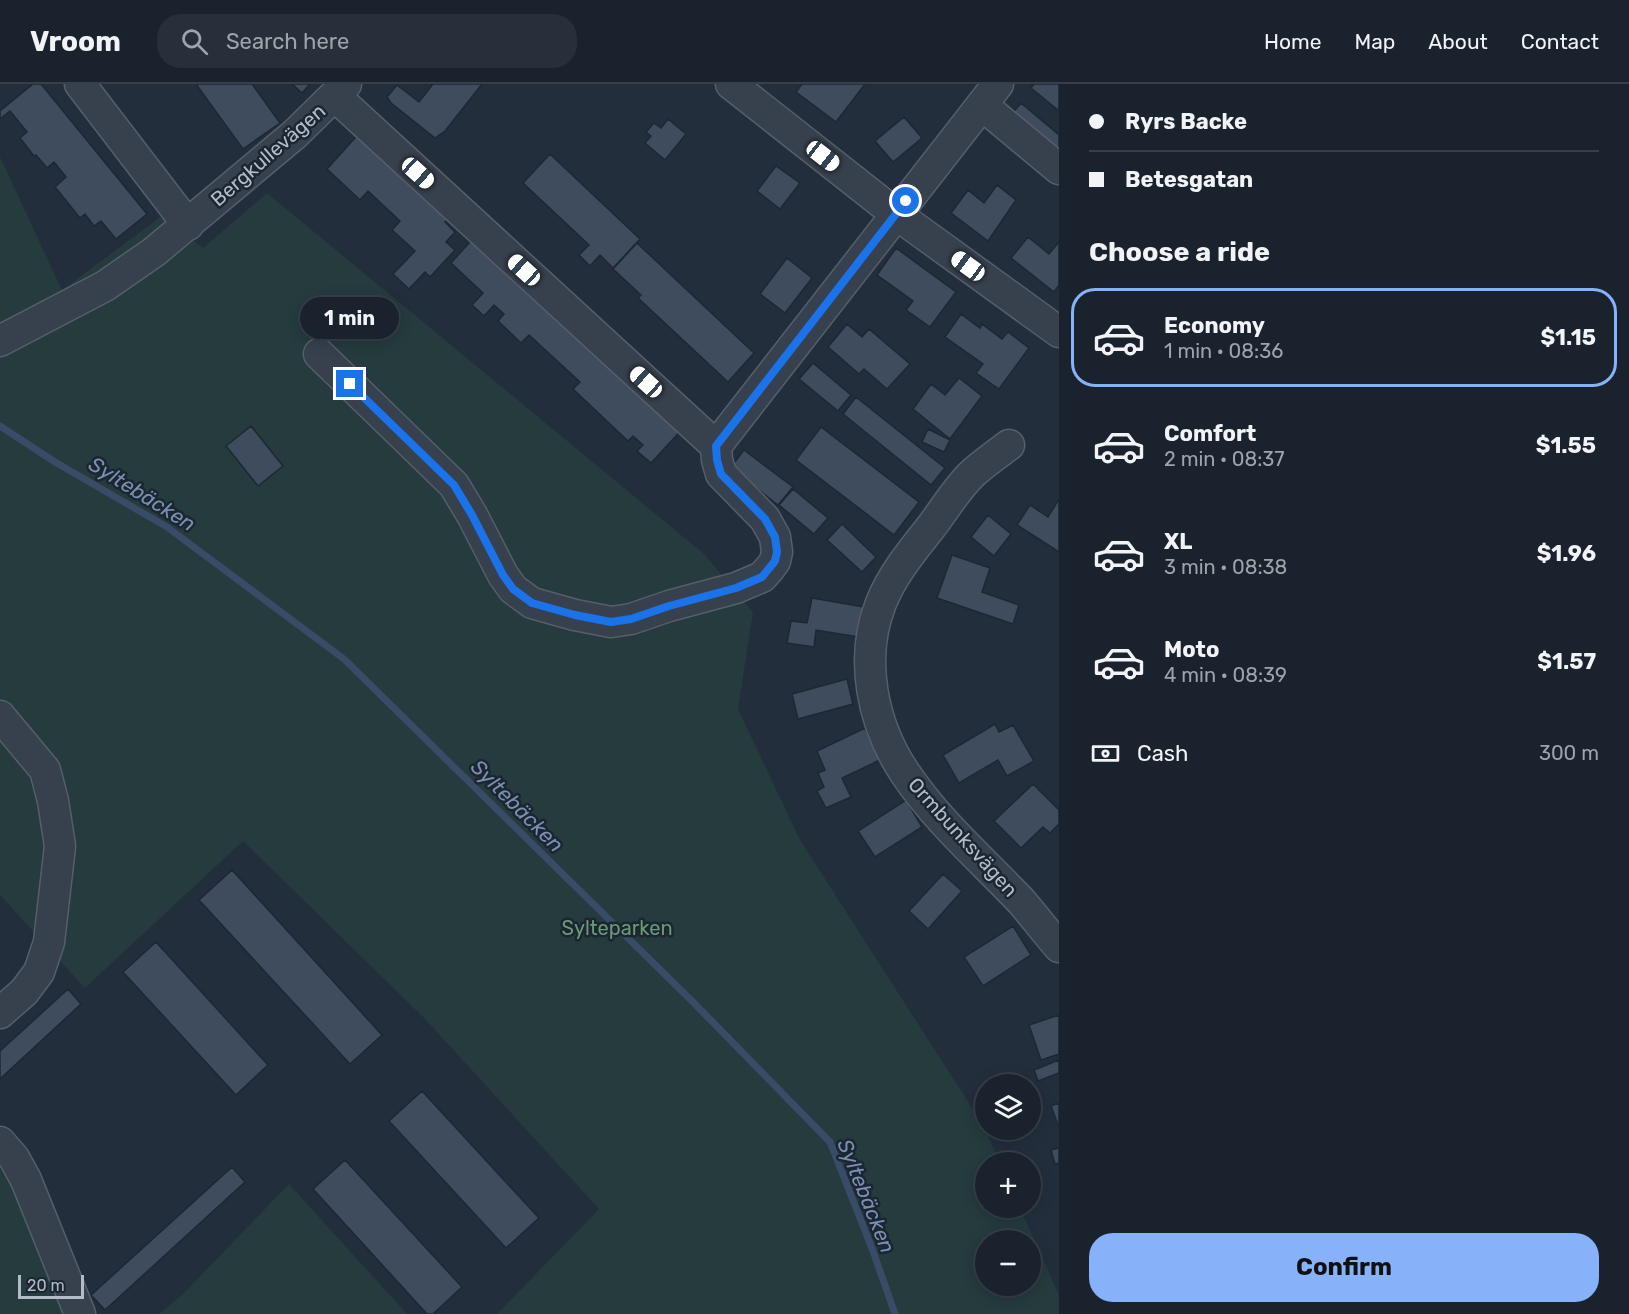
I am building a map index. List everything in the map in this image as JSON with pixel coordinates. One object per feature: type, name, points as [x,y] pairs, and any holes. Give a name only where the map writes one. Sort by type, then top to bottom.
[{"type":"street","points":[[80,84],[188,225]]},
{"type":"street","points":[[731,84],[896,214],[1059,332]]},
{"type":"street","points":[[340,90],[716,446]]},
{"type":"street","name":"Bergkullevägen","points":[[0,341],[105,286],[154,252],[295,134],[340,90]]},
{"type":"street","points":[[319,354],[454,485],[513,589],[532,603],[575,615],[611,622],[631,619],[736,588],[762,577],[775,561],[777,552],[775,537],[765,519],[721,474],[716,446],[990,94],[1059,169]]},
{"type":"street","name":"Ormbunksvägen","points":[[1009,445],[972,474],[917,544],[888,587],[874,626],[870,657],[871,680],[874,706],[904,772],[940,819],[1023,903],[1059,947]]},
{"type":"street","points":[[0,716],[45,770],[53,801],[60,846],[49,942],[39,972],[24,992],[0,1013]]},
{"type":"street","points":[[0,1142],[14,1158],[26,1180],[81,1314]]},
{"type":"green space","name":"Sylteparken","points":[[0,157],[62,290],[163,215],[203,248],[267,193],[704,554],[753,612],[738,709],[800,840],[975,1113],[975,1140],[990,1140],[995,1152],[975,1152],[975,1218],[1024,1218],[1030,1230],[975,1230],[975,1296],[1041,1296],[1041,1255],[1059,1295],[1059,1314],[497,1314],[599,1209],[424,1018],[243,841],[85,988],[0,895]]},
{"type":"green space","points":[[0,1166],[15,1184],[70,1314],[0,1314]]},
{"type":"green space","points":[[289,1184],[407,1314],[159,1314],[182,1295]]},
{"type":"building","points":[[33,84],[41,84],[147,214],[116,239],[101,221],[94,226],[85,214],[80,218],[55,187],[66,177],[54,162],[47,168],[36,155],[34,156],[20,138],[27,132],[10,111],[0,117],[0,111]]},
{"type":"building","points":[[196,84],[252,84],[280,123],[243,149]]},
{"type":"building","points":[[292,84],[310,84],[302,93]]},
{"type":"building","points":[[433,84],[482,84],[445,131],[435,138],[391,103],[387,97],[397,85],[419,102]]},
{"type":"building","points":[[802,84],[865,84],[836,122],[796,92]]},
{"type":"building","points":[[1034,84],[1059,84],[1059,111],[1031,88]]},
{"type":"building","points":[[1021,103],[1059,135],[1059,166],[1006,121]]},
{"type":"building","points":[[904,117],[922,138],[893,162],[875,141]]},
{"type":"building","points":[[668,119],[686,134],[665,160],[645,143],[651,136],[646,132],[654,123],[661,128]]},
{"type":"building","points":[[363,129],[454,212],[445,222],[455,232],[446,242],[455,250],[430,277],[425,272],[409,289],[393,274],[415,251],[392,230],[400,221],[368,191],[360,200],[327,169]]},
{"type":"building","points":[[550,154],[640,239],[613,268],[600,255],[590,266],[579,255],[589,245],[523,183]]},
{"type":"building","points":[[776,166],[800,183],[780,209],[757,191]]},
{"type":"building","points":[[997,185],[1016,200],[988,241],[951,213],[968,190],[984,203]]},
{"type":"building","points":[[478,233],[687,424],[651,463],[637,451],[643,445],[633,436],[628,441],[573,389],[580,382],[529,335],[521,343],[498,321],[504,314],[494,305],[484,316],[472,305],[483,293],[451,263]]},
{"type":"building","points":[[1028,237],[1049,254],[1059,244],[1059,285],[1054,292],[1011,258]]},
{"type":"building","points":[[637,243],[754,353],[728,382],[638,298],[641,295],[613,269]]},
{"type":"building","points":[[896,248],[956,292],[930,327],[906,310],[913,301],[877,275]]},
{"type":"building","points":[[787,258],[812,278],[785,313],[760,294]]},
{"type":"building","points":[[961,314],[980,328],[982,324],[1002,339],[1008,332],[1029,348],[999,389],[976,373],[983,364],[945,337]]},
{"type":"building","points":[[847,324],[862,337],[869,329],[910,364],[887,389],[864,369],[859,374],[828,347]]},
{"type":"building","points":[[813,363],[851,395],[838,411],[799,379]]},
{"type":"building","points":[[959,378],[982,396],[950,439],[913,409],[931,384],[945,395]]},
{"type":"building","points":[[856,397],[945,468],[931,485],[843,414]]},
{"type":"building","points":[[251,426],[283,466],[258,486],[226,446]]},
{"type":"building","points":[[821,427],[919,502],[894,535],[796,460]]},
{"type":"building","points":[[928,429],[950,440],[944,452],[922,442]]},
{"type":"building","points":[[744,450],[793,487],[778,505],[730,468]]},
{"type":"building","points":[[793,489],[828,518],[814,534],[779,505]]},
{"type":"building","points":[[1059,499],[1059,552],[1017,525],[1030,505],[1048,517]]},
{"type":"building","points":[[988,515],[1011,534],[994,556],[971,537]]},
{"type":"building","points":[[842,524],[876,557],[862,572],[827,540]]},
{"type":"building","points":[[952,555],[990,568],[982,592],[1019,605],[1013,624],[937,598]]},
{"type":"building","points":[[812,598],[864,607],[859,637],[816,630],[814,647],[787,643],[791,621],[807,623]]},
{"type":"building","points":[[847,679],[853,704],[798,719],[792,694]]},
{"type":"building","points":[[995,724],[999,732],[1013,725],[1034,761],[1007,776],[998,760],[959,783],[943,755]]},
{"type":"building","points":[[865,728],[880,760],[842,778],[851,797],[826,808],[817,791],[824,787],[818,773],[825,770],[817,751]]},
{"type":"building","points":[[1033,784],[1059,808],[1059,824],[1050,833],[1043,827],[1021,848],[994,821]]},
{"type":"building","points":[[906,800],[922,827],[875,857],[858,831]]},
{"type":"building","points":[[232,870],[382,1035],[350,1064],[199,900]]},
{"type":"building","points":[[943,874],[962,891],[928,929],[909,911]]},
{"type":"building","points":[[1013,926],[1031,955],[983,986],[964,957]]},
{"type":"building","points":[[156,942],[268,1065],[236,1095],[123,972]]},
{"type":"building","points":[[68,989],[81,1004],[0,1079],[0,1051]]},
{"type":"building","points":[[1059,1015],[1059,1054],[1041,1060],[1029,1025]]},
{"type":"building","points":[[1059,1060],[1059,1073],[1041,1080],[1041,1074],[1035,1074],[1034,1070]]},
{"type":"building","points":[[422,1091],[539,1218],[506,1248],[389,1121]]},
{"type":"building","points":[[1059,1103],[1059,1128],[1051,1106]]},
{"type":"building","points":[[1059,1148],[1059,1163],[1055,1164],[1051,1150]]},
{"type":"building","points":[[345,1160],[462,1287],[433,1314],[427,1314],[313,1189]]},
{"type":"building","points":[[232,1167],[245,1182],[105,1310],[91,1295]]},
{"type":"waterway","name":"Syltebäcken","points":[[0,426],[55,462],[167,527],[344,659],[693,1002],[830,1142],[895,1314]]},
{"type":"route","points":[[350,384],[454,485],[503,575],[513,589],[532,603],[611,622],[631,619],[736,588],[762,577],[770,568],[775,561],[776,543],[765,519],[721,474],[716,446],[906,201]]}]
